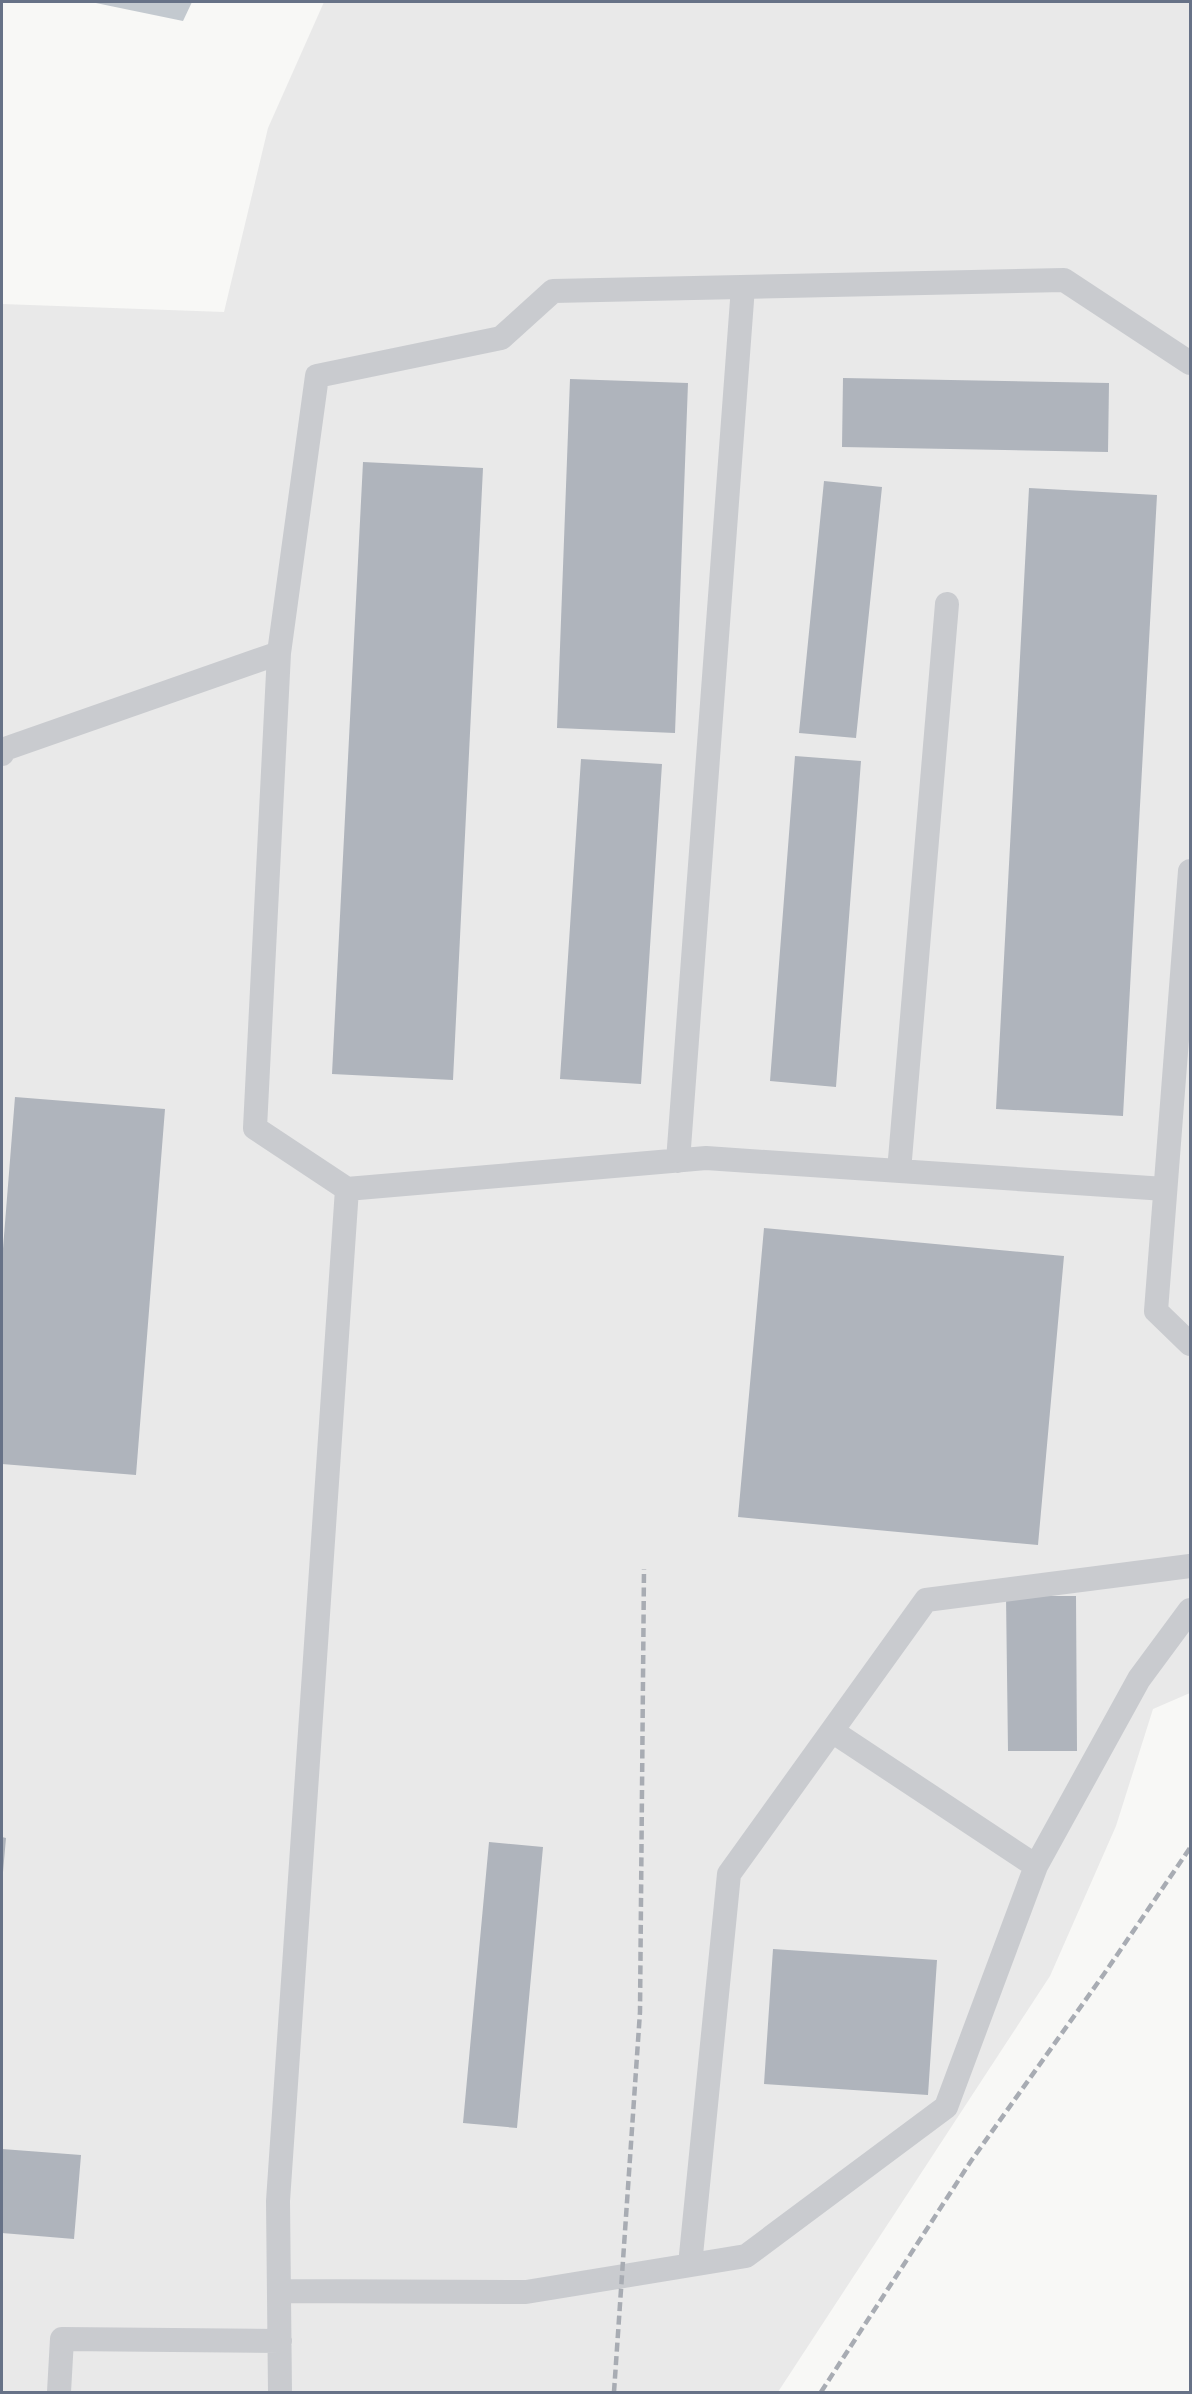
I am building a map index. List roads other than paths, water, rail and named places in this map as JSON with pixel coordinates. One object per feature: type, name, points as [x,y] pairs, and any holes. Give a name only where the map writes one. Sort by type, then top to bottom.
[{"type":"lane","points":[[1165,1189],[706,1158],[347,1189],[255,1128],[279,653],[317,376],[501,338],[553,291],[1064,280],[1191,363]]},
{"type":"lane","points":[[678,1161],[743,287]]},
{"type":"lane","points":[[899,1171],[947,604]]},
{"type":"lane","points":[[2,754],[2,750],[279,653]]},
{"type":"lane","points":[[1191,871],[1156,1311],[1191,1344]]},
{"type":"lane","points":[[280,2392],[278,2202],[347,1189]]},
{"type":"lane","points":[[690,2265],[729,1874],[926,1600],[1191,1566]]},
{"type":"lane","points":[[279,2291],[526,2292],[746,2256],[946,2107],[1036,1866],[1140,1679],[1191,1610]]},
{"type":"lane","points":[[832,1731],[1036,1866]]},
{"type":"lane","points":[[59,2392],[62,2339],[280,2341]]},
{"type":"railway","points":[[614,2392],[640,2012],[644,1569]]},
{"type":"railway","points":[[821,2392],[971,2161],[1190,1848]]}]
